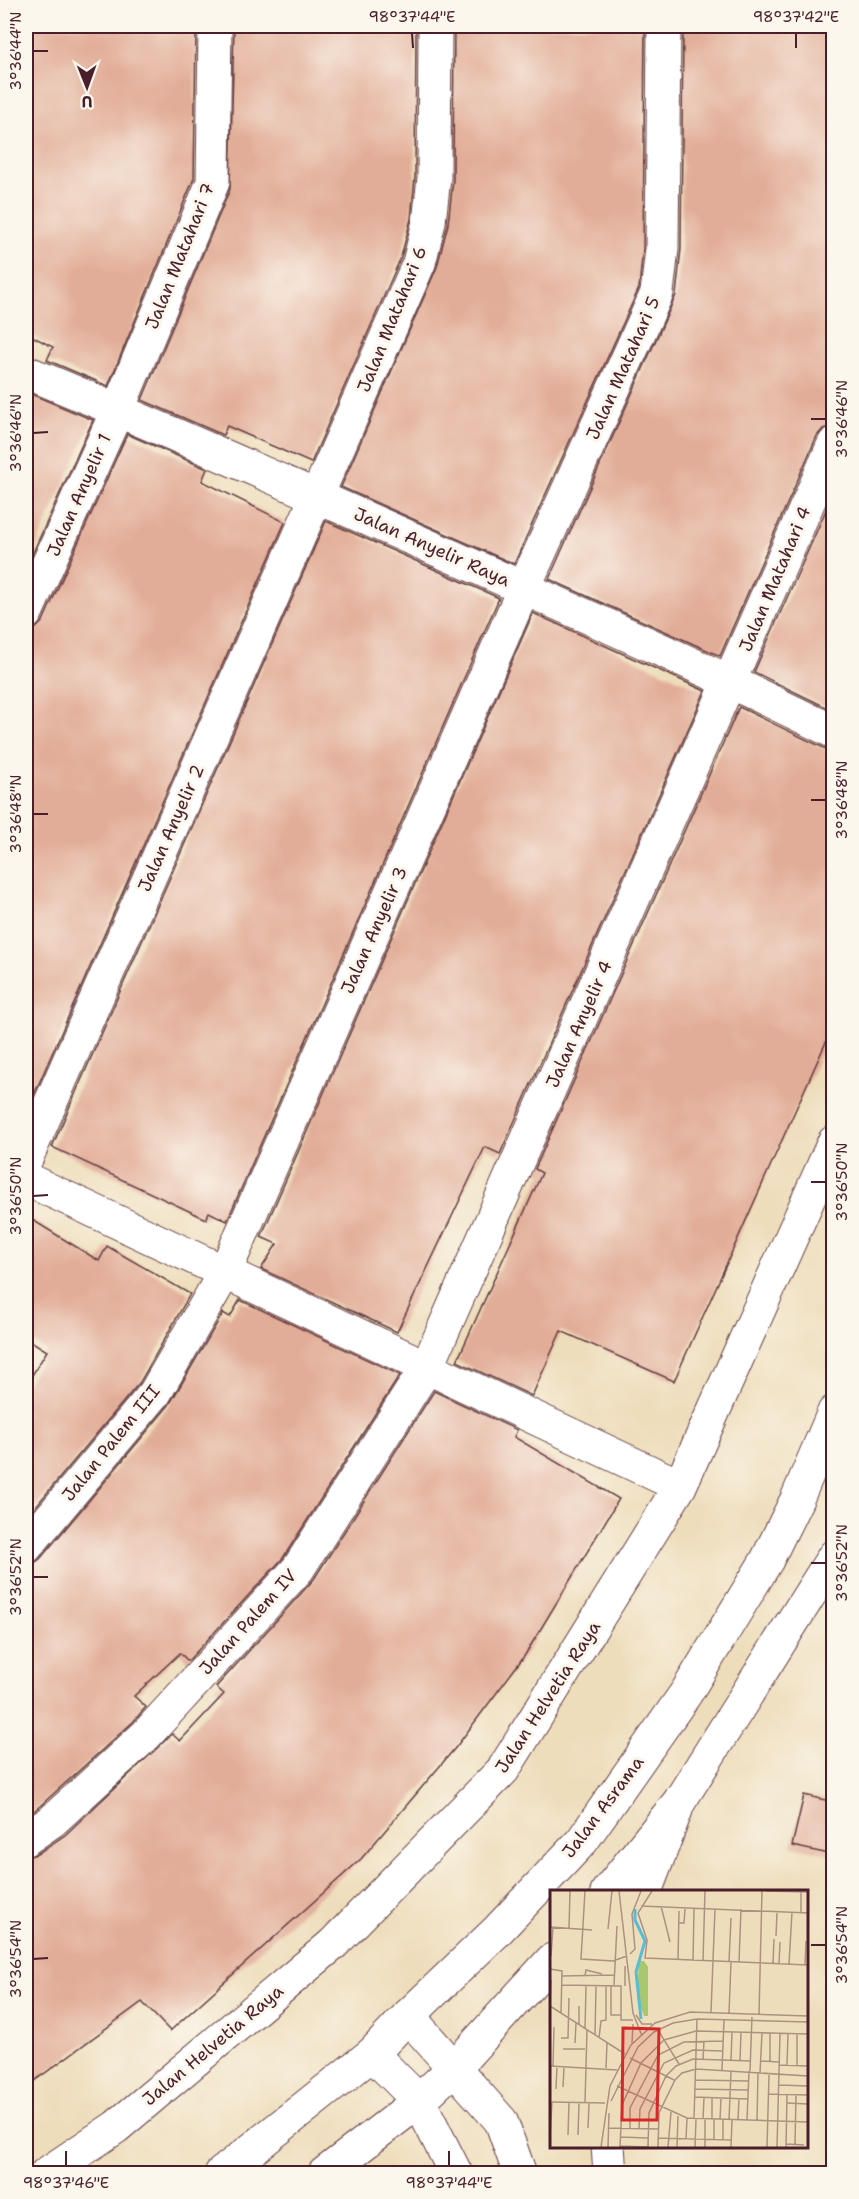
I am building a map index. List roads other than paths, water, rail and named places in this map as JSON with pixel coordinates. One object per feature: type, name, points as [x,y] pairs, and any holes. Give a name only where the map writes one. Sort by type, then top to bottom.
[{"type":"main road","name":"Jalan Matahari 7","points":[[118,409],[213,182],[215,26]]},
{"type":"main road","name":"Jalan Matahari 6","points":[[318,497],[419,263],[427,232],[434,178],[435,26]]},
{"type":"main road","name":"Jalan Matahari 5","points":[[524,588],[657,293],[662,249],[664,26]]},
{"type":"main road","name":"Jalan Anyelir Raya","points":[[26,372],[118,409],[524,588],[730,681],[834,732]]},
{"type":"main road","name":"Jalan Anyelir 1","points":[[26,613],[118,409]]},
{"type":"main road","name":"Jalan Matahari 4","points":[[730,681],[834,444]]},
{"type":"main road","name":"Jalan Anyelir 2","points":[[26,1159],[318,497]]},
{"type":"main road","name":"Jalan Anyelir 3","points":[[225,1272],[524,588]]},
{"type":"main road","name":"Jalan Anyelir 4","points":[[426,1367],[730,681]]},
{"type":"main road","name":"Jalan Helvetia Raya","points":[[46,2174],[116,2127],[333,1944],[503,1770],[680,1486],[834,1142]]},
{"type":"main road","points":[[26,1179],[680,1486]]},
{"type":"main road","name":"Jalan Palem III","points":[[26,1547],[155,1393],[225,1272]]},
{"type":"main road","name":"Jalan Palem IV","points":[[26,1839],[51,1821],[146,1736],[298,1569],[426,1367]]},
{"type":"main road","name":"Jalan Asrama","points":[[221,2174],[372,2054],[408,2016],[496,1932],[582,1841],[686,1693],[767,1560],[834,1412]]},
{"type":"main road","points":[[609,1890],[679,1802],[834,1556]]},
{"type":"main road","points":[[646,1890],[679,1802]]},
{"type":"main road","points":[[324,2174],[419,2101],[455,2067],[550,1962]]},
{"type":"main road","points":[[408,2016],[501,2121],[520,2174]]},
{"type":"main road","points":[[372,2054],[419,2101],[456,2174]]},
{"type":"main road","points":[[608,2148],[610,2174]]}]
